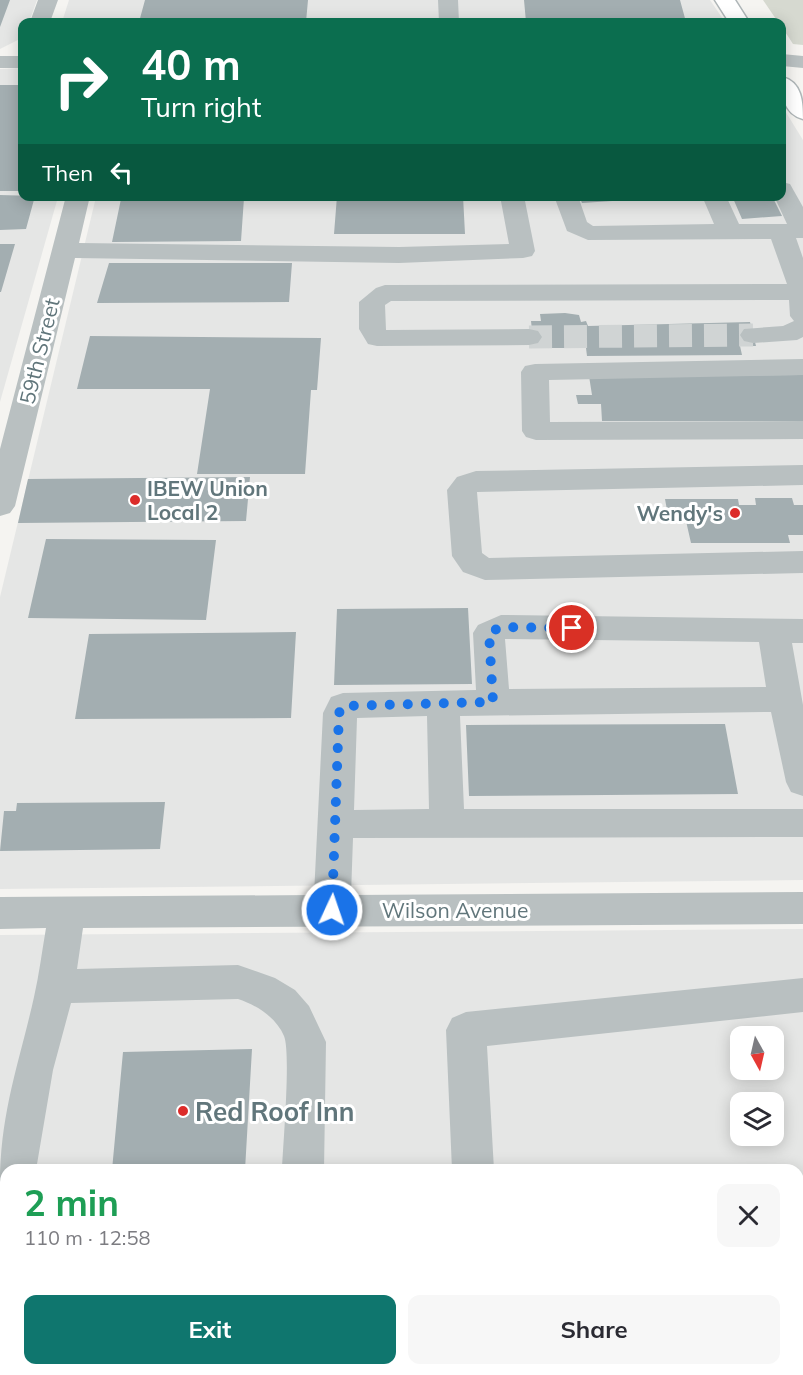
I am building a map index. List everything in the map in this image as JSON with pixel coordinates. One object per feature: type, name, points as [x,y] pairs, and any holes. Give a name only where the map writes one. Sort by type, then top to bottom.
[{"type":"main road","points":[[725,0],[736,18]]},
{"type":"main road","points":[[786,89],[803,112]]},
{"type":"street","points":[[41,18],[48,0]]},
{"type":"street","points":[[448,0],[449,18]]},
{"type":"street","points":[[786,60],[803,62]]},
{"type":"street","points":[[0,62],[18,62]]},
{"type":"street","name":"59th Street","points":[[0,506],[77,201]]},
{"type":"street","points":[[65,250],[399,255],[523,251],[513,201]]},
{"type":"street","points":[[568,201],[576,226],[588,233],[796,231]]},
{"type":"street","points":[[716,201],[730,232]]},
{"type":"street","points":[[529,337],[492,338],[469,350],[425,350],[391,339],[377,338],[372,329],[372,302],[385,293],[803,300],[796,231],[786,201]]},
{"type":"street","points":[[753,335],[788,334],[803,327]]},
{"type":"street","points":[[803,367],[536,372],[536,431],[803,430]]},
{"type":"street","points":[[803,475],[476,481],[467,484],[462,490],[468,556],[474,564],[485,569],[803,561]]},
{"type":"street","points":[[493,702],[489,633],[501,627],[788,631],[785,699],[803,782]]},
{"type":"street","points":[[332,910],[339,713],[343,706],[442,702],[785,699]]},
{"type":"street","points":[[442,702],[447,824]]},
{"type":"street","points":[[336,824],[803,823]]},
{"type":"street","name":"Wilson Avenue","points":[[0,913],[803,908]]},
{"type":"street","points":[[16,1164],[33,1070],[55,986],[67,913]]},
{"type":"street","points":[[55,986],[238,982],[262,989],[284,1004],[300,1024],[306,1042],[303,1164]]},
{"type":"street","points":[[473,1164],[466,1030],[803,995]]},
{"type":"shaded area","points":[[0,0],[37,0],[30,18],[18,18],[18,40],[0,49]]},
{"type":"shaded area","points":[[69,0],[710,0],[722,18],[63,18]]},
{"type":"shaded area","points":[[763,0],[803,0],[803,45],[793,44],[786,33],[786,18],[775,18]]},
{"type":"shaded area","points":[[18,68],[18,201],[57,201],[0,402],[0,69]]},
{"type":"shaded area","points":[[786,112],[803,140],[803,880],[0,889],[0,597],[95,201],[786,201]]},
{"type":"shaded area","points":[[803,929],[803,1164],[0,1164],[0,935]]},
{"type":"building","points":[[0,0],[10,0],[0,27]]},
{"type":"building","points":[[145,0],[308,0],[306,18],[140,18]]},
{"type":"building","points":[[524,0],[680,0],[685,18],[526,18]]},
{"type":"building","points":[[0,85],[18,85],[18,191],[0,191]]},
{"type":"building","points":[[0,195],[18,196],[18,201],[34,201],[26,229],[0,230]]},
{"type":"building","points":[[121,201],[244,201],[241,241],[112,242]]},
{"type":"building","points":[[337,201],[463,201],[465,234],[334,234]]},
{"type":"building","points":[[581,201],[612,201],[582,203]]},
{"type":"building","points":[[734,201],[774,201],[782,216],[742,219]]},
{"type":"building","points":[[0,244],[15,244],[1,292],[0,292]]},
{"type":"building","points":[[109,263],[292,263],[289,302],[97,303]]},
{"type":"building","points":[[540,314],[579,315],[581,322],[586,321],[588,326],[750,322],[756,346],[740,346],[742,355],[587,356],[586,348],[534,348],[531,321],[541,321]]},
{"type":"building","points":[[90,336],[321,338],[317,390],[311,390],[305,474],[197,474],[210,389],[77,389]]},
{"type":"building","points":[[803,375],[803,421],[602,421],[601,404],[578,404],[576,395],[592,395],[589,376]]},
{"type":"building","name":"IBEW Union Local 2","points":[[250,477],[246,521],[18,523],[28,479]]},
{"type":"building","name":"Wendy's","points":[[755,498],[792,498],[794,505],[803,505],[803,535],[788,535],[790,543],[691,543],[686,521],[669,521],[665,499],[738,499],[739,505],[756,505]]},
{"type":"building","points":[[46,539],[216,540],[206,620],[28,618]]},
{"type":"building","points":[[468,608],[472,684],[334,685],[337,609]]},
{"type":"building","points":[[296,632],[291,718],[75,719],[89,634]]},
{"type":"building","points":[[725,724],[738,794],[469,796],[466,725]]},
{"type":"building","points":[[165,802],[160,849],[0,851],[4,811],[16,811],[17,803]]},
{"type":"building","name":"Red Roof Inn","points":[[252,1049],[245,1164],[113,1164],[123,1052]]},
{"type":"tunnel","points":[[529,337],[753,335]]},
{"type":"place","name":"IBEW Union Local 2","points":[[135,500]]},
{"type":"place","name":"Wendy's","points":[[735,513]]},
{"type":"place","name":"Red Roof Inn","points":[[183,1111]]},
{"type":"route","points":[[332,910],[339,713],[343,706],[493,702],[489,633],[493,629],[501,627],[572,628]]}]
